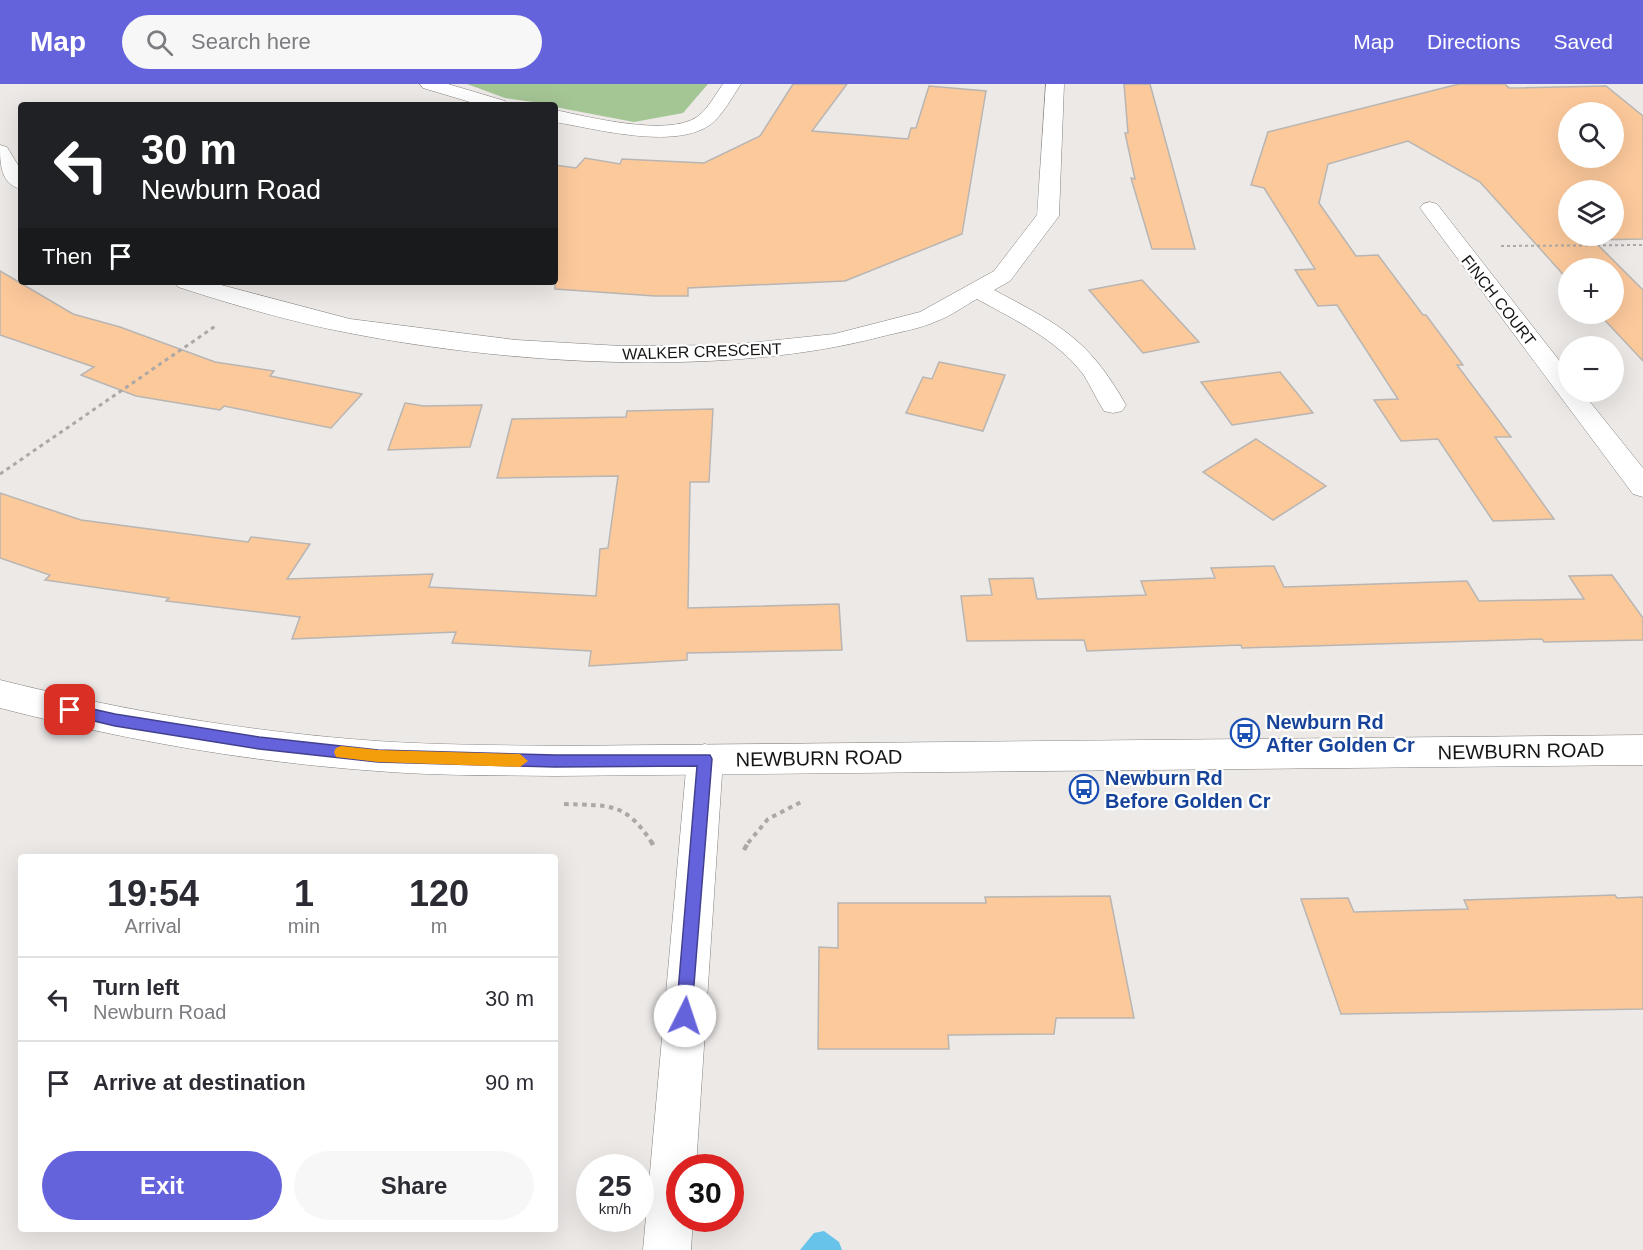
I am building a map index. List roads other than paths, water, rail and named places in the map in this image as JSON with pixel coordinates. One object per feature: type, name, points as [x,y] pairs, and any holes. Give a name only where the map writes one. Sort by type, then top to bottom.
[{"type":"street","points":[[429,84],[488,102]]},
{"type":"street","points":[[558,117],[615,127],[684,129],[705,120],[732,84]]},
{"type":"street","name":"WALKER CRESCENT","points":[[195,285],[251,303],[350,326],[495,344],[630,354],[721,354],[848,340],[908,325],[979,291],[996,281],[1028,250],[1041,232],[1048,216],[1052,192],[1055,84]]},
{"type":"street","points":[[0,152],[10,171],[18,180]]},
{"type":"street","name":"FINCH COURT","points":[[1430,208],[1558,377]]},
{"type":"street","points":[[979,291],[1061,340],[1090,367],[1113,405]]},
{"type":"street","name":"FINCH COURT","points":[[1577,402],[1643,487]]},
{"type":"street","name":"NEWBURN ROAD","points":[[0,694],[139,724],[259,743],[378,756],[555,761],[1643,750]]},
{"type":"street","points":[[667,1250],[705,759]]},
{"type":"water","points":[[824,1231],[839,1242],[842,1250],[800,1250],[814,1233]]},
{"type":"place","name":"Newburn Rd After Golden Cr","points":[[1245,733]]},
{"type":"place","name":"Newburn Rd Before Golden Cr","points":[[1084,789]]}]
